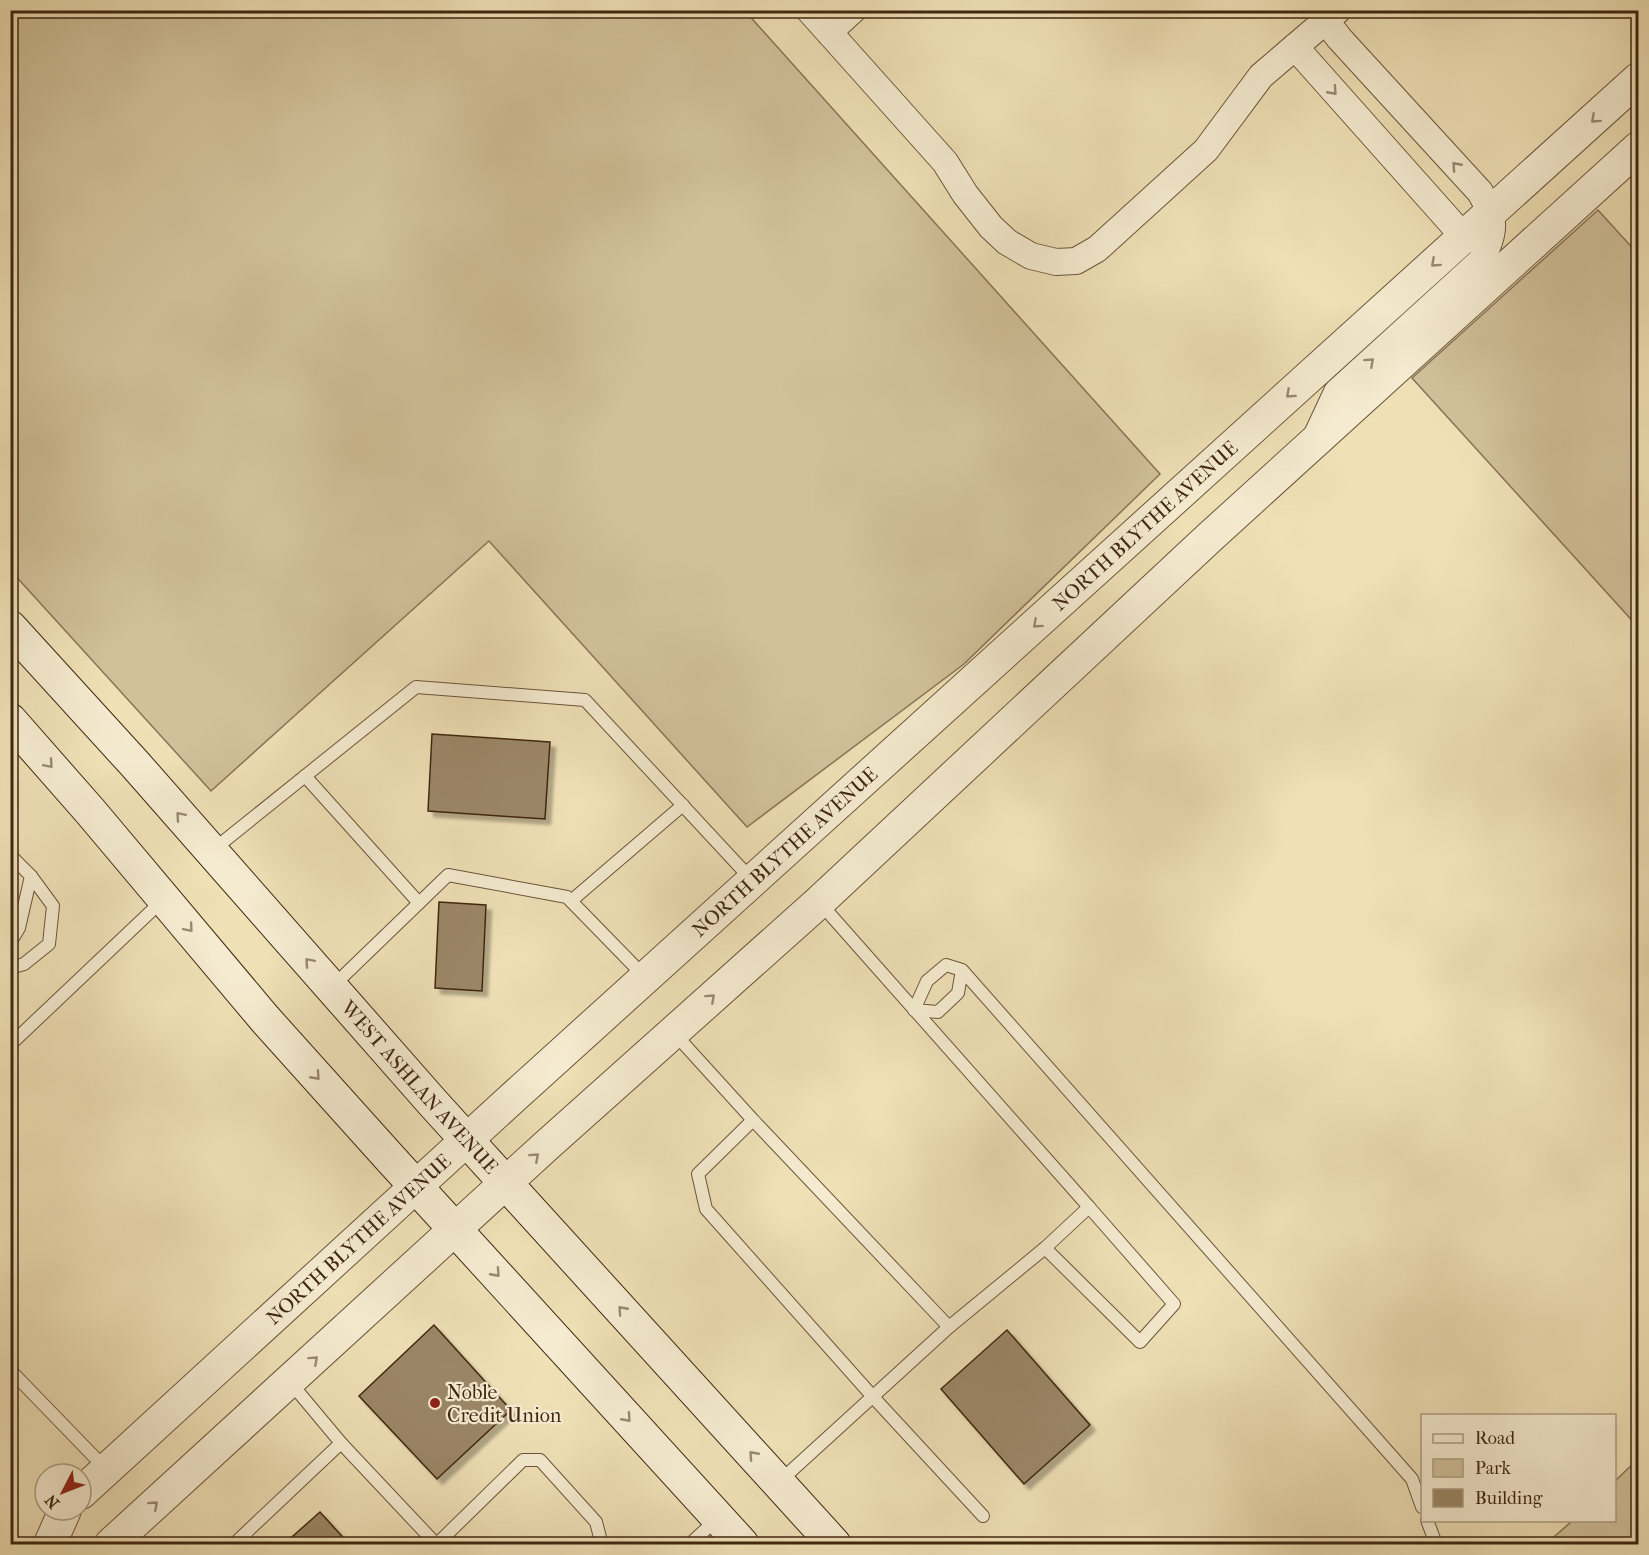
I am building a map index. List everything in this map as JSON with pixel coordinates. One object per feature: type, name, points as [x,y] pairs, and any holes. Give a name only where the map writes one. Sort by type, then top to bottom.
[{"type":"main road","name":"WEST ASHLAN AVENUE","points":[[10,627],[466,1140],[834,1545]]},
{"type":"main road","points":[[10,720],[265,1019],[740,1544]]},
{"type":"street","points":[[809,10],[945,162],[965,194],[991,227],[1007,242],[1030,256],[1056,262],[1076,261],[1097,249],[1206,150],[1261,76],[1332,16],[1403,108],[1480,192],[1491,212],[1492,237],[1481,261],[1337,392],[1313,443]]},
{"type":"street","points":[[829,32],[853,10]]},
{"type":"street","points":[[1295,47],[1464,237]]},
{"type":"street","name":"NORTH BLYTHE AVENUE","points":[[93,1482],[466,1140],[1638,80]]},
{"type":"street","points":[[1374,136],[1403,108]]},
{"type":"street","points":[[111,1545],[506,1183],[819,902],[1313,443],[1638,148]]},
{"type":"street","points":[[50,1545],[60,1522]]},
{"type":"lane","points":[[211,851],[416,687],[585,700],[753,881]]},
{"type":"lane","points":[[305,776],[419,903]]},
{"type":"lane","points":[[571,901],[683,805]]},
{"type":"lane","points":[[10,855],[31,876],[53,906],[49,944],[24,964],[10,968]]},
{"type":"lane","points":[[331,988],[448,875],[567,897],[645,978]]},
{"type":"lane","points":[[10,944],[19,928],[31,876]]},
{"type":"lane","points":[[10,1045],[165,899]]},
{"type":"lane","points":[[819,902],[1174,1305],[1140,1342],[1045,1248]]},
{"type":"lane","points":[[914,1010],[927,981],[933,975],[946,965],[962,970],[1412,1479],[1421,1504]]},
{"type":"lane","points":[[914,1010],[938,1012],[958,993],[962,970]]},
{"type":"lane","points":[[673,1032],[949,1327]]},
{"type":"lane","points":[[753,1120],[698,1174],[706,1209],[874,1398],[983,1516]]},
{"type":"lane","points":[[778,1483],[874,1398],[949,1327],[1045,1248],[1089,1207]]},
{"type":"lane","points":[[10,1370],[107,1470]]},
{"type":"lane","points":[[290,1382],[341,1443],[436,1545],[523,1460],[540,1460],[596,1522],[601,1541],[597,1545]]},
{"type":"lane","points":[[234,1545],[341,1443]]},
{"type":"lane","points":[[690,1545],[718,1518]]},
{"type":"lane","points":[[1427,1522],[1436,1545]]},
{"type":"green space","points":[[11,10],[745,11],[1160,474],[964,664],[747,827],[489,541],[211,791],[11,571]]},
{"type":"green space","points":[[1598,210],[1638,254],[1638,627],[1412,378]]},
{"type":"green space","points":[[1638,1459],[1638,1544],[1546,1544],[1571,1522],[1616,1522],[1616,1480]]},
{"type":"building","points":[[432,734],[550,742],[545,819],[428,811]]},
{"type":"building","points":[[439,902],[486,905],[482,991],[435,988]]},
{"type":"building","name":"Noble Credit Union","points":[[434,1325],[511,1410],[437,1479],[359,1396]]},
{"type":"building","points":[[1007,1330],[1090,1425],[1024,1484],[941,1389]]},
{"type":"building","points":[[320,1512],[349,1544],[284,1544]]},
{"type":"place","name":"Noble Credit Union","points":[[435,1403]]}]
